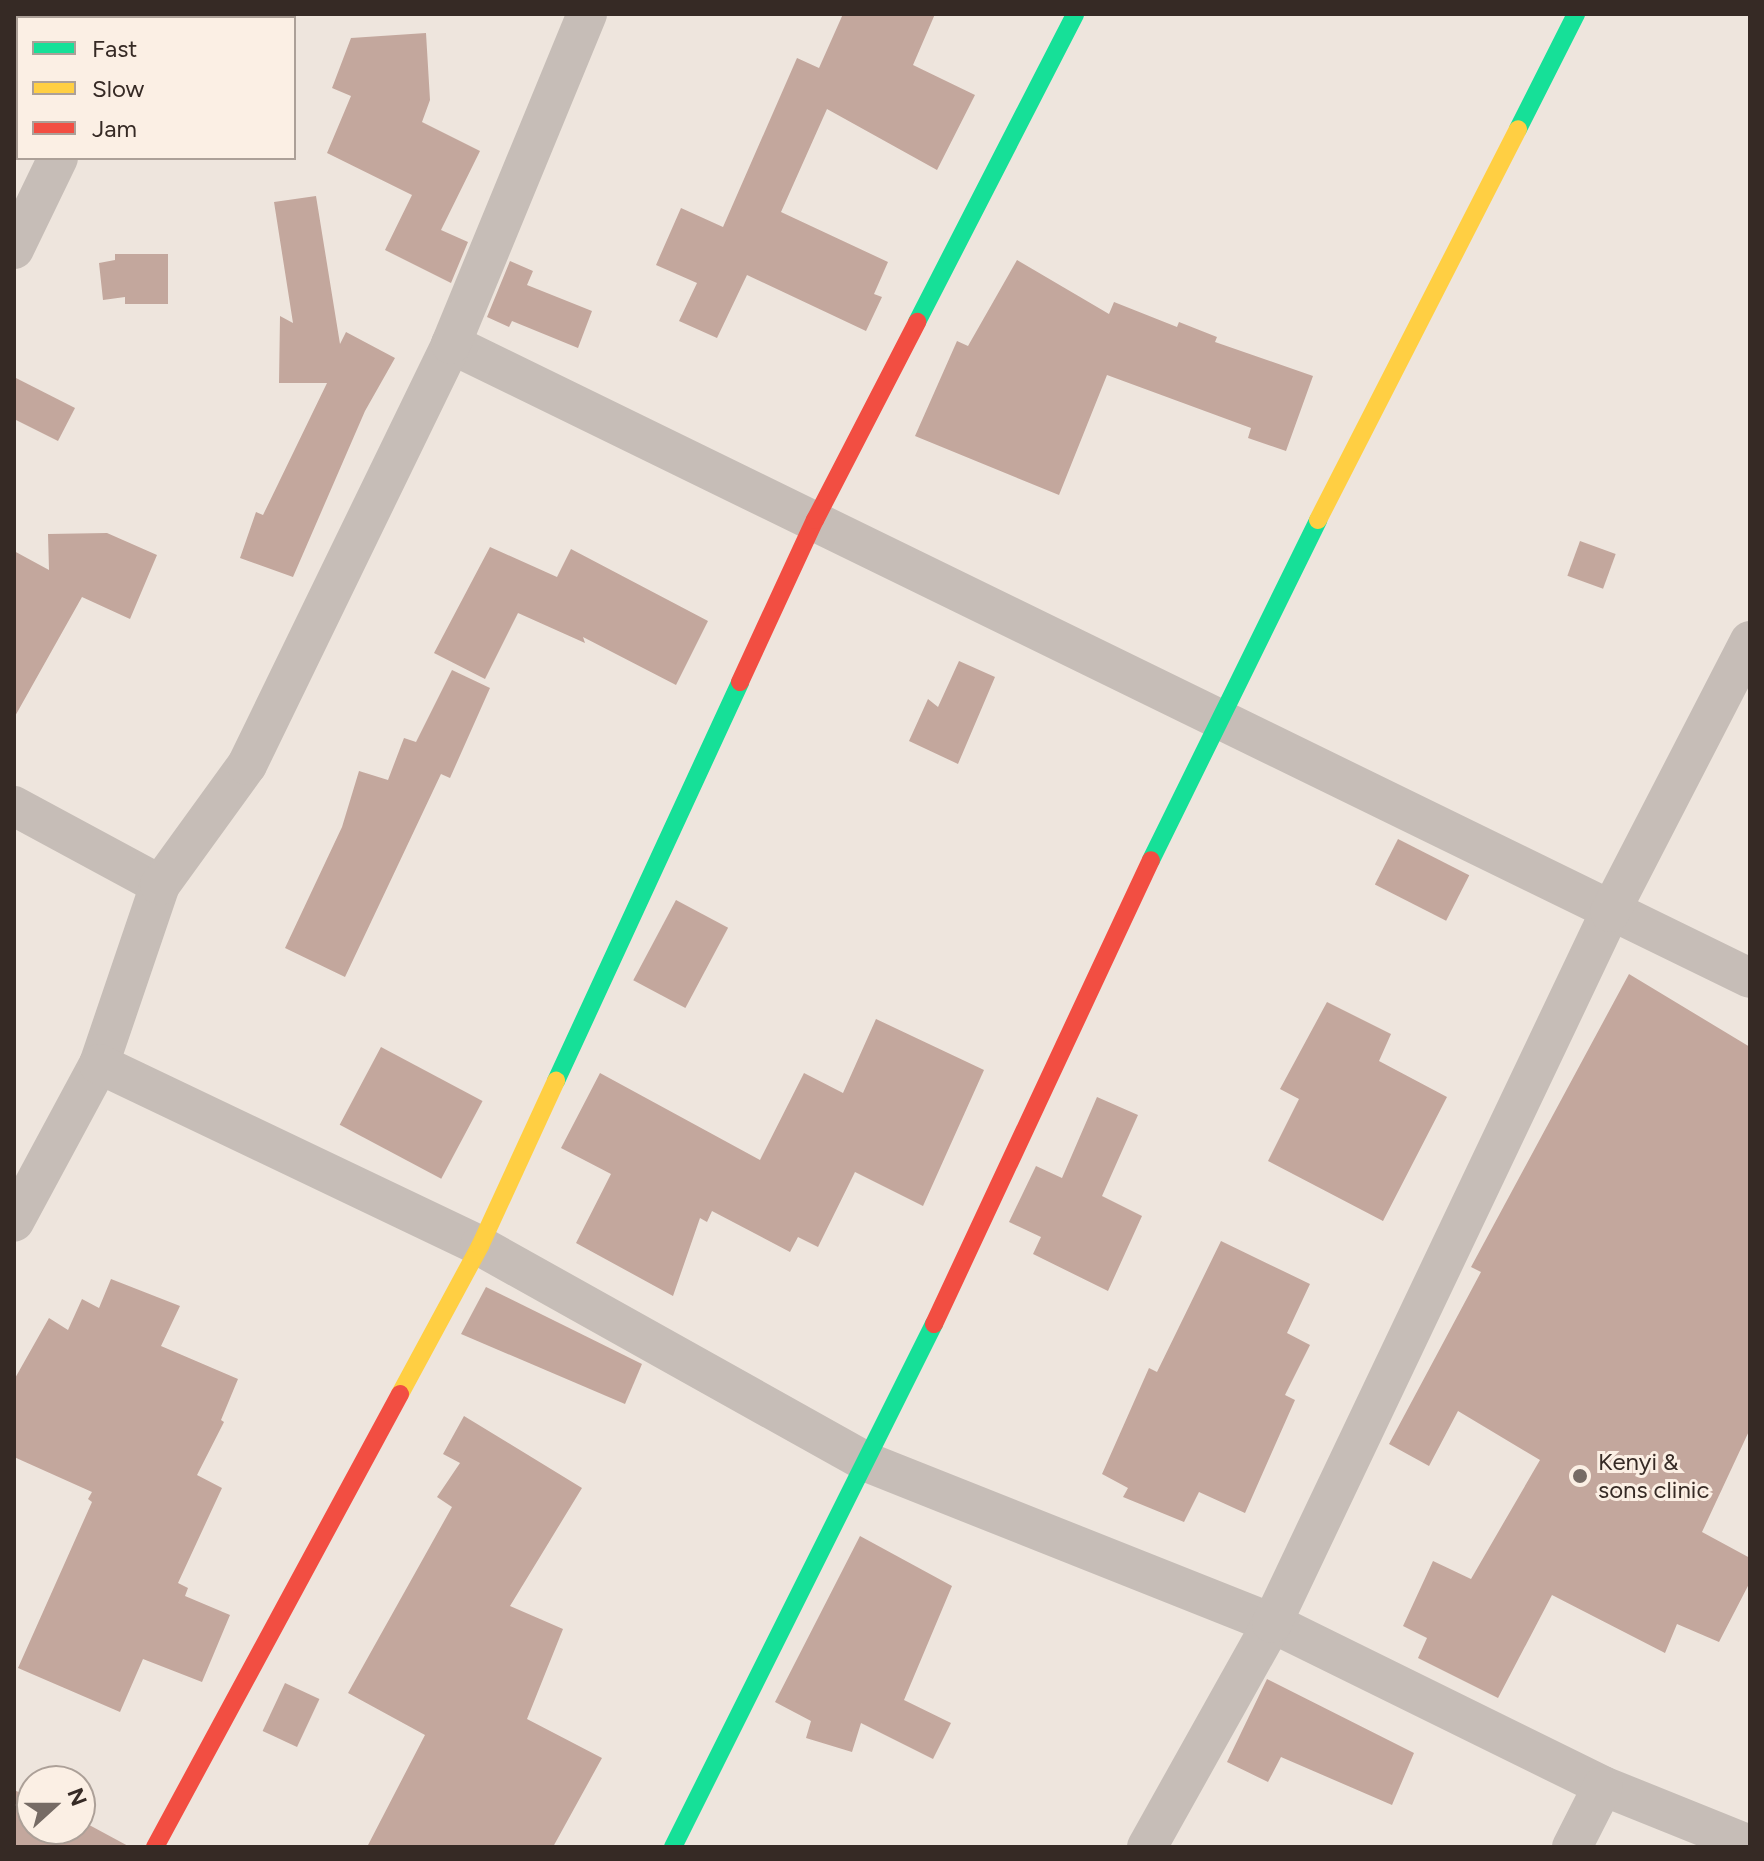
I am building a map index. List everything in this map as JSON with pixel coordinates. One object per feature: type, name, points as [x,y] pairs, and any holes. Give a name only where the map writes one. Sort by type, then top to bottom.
[{"type":"street","points":[[14,1222],[99,1064],[160,885],[247,765],[451,344],[587,14]]},
{"type":"street","points":[[155,1847],[480,1246],[815,520],[1075,14]]},
{"type":"street","points":[[673,1847],[869,1463],[1217,719],[1576,14]]},
{"type":"street","points":[[14,249],[57,160]]},
{"type":"street","points":[[451,344],[1750,978]]},
{"type":"street","points":[[1147,1847],[1272,1623],[1610,912],[1750,641]]},
{"type":"street","points":[[14,806],[160,885]]},
{"type":"street","points":[[99,1064],[480,1246],[869,1463],[1272,1623],[1603,1786],[1750,1845]]},
{"type":"street","points":[[1572,1847],[1603,1786]]},
{"type":"building","points":[[843,14],[935,14],[913,65],[975,95],[937,170],[827,109],[781,212],[888,262],[874,294],[882,297],[866,331],[747,275],[717,338],[679,321],[697,283],[656,265],[681,208],[723,227],[797,58],[819,68]]},
{"type":"building","points":[[426,33],[430,100],[422,122],[480,151],[441,230],[468,242],[451,283],[385,250],[412,195],[327,153],[351,96],[332,88],[351,38]]},
{"type":"building","points":[[316,196],[340,344],[346,332],[395,358],[365,411],[293,577],[240,558],[256,512],[263,515],[327,383],[279,383],[280,316],[293,323],[274,202]]},
{"type":"building","points":[[115,254],[168,254],[168,304],[125,304],[125,297],[103,300],[99,263],[115,260]]},
{"type":"building","points":[[1017,260],[1109,314],[1114,302],[1177,327],[1179,322],[1217,337],[1215,342],[1313,376],[1286,451],[1248,438],[1251,428],[1107,375],[1059,495],[915,436],[957,341],[968,346]]},
{"type":"building","points":[[510,261],[533,271],[527,285],[592,311],[578,348],[512,321],[509,327],[487,317]]},
{"type":"building","points":[[14,377],[75,408],[58,441],[14,419]]},
{"type":"building","points":[[107,533],[157,555],[130,619],[82,597],[14,718],[14,551],[49,570],[48,534]]},
{"type":"building","points":[[1580,541],[1616,554],[1603,589],[1567,576]]},
{"type":"building","points":[[490,547],[557,577],[571,549],[708,621],[676,685],[583,637],[585,643],[518,613],[485,679],[434,653]]},
{"type":"building","points":[[959,661],[995,677],[958,764],[909,741],[928,699],[938,707]]},
{"type":"building","points":[[452,670],[490,688],[450,778],[441,774],[345,977],[285,948],[342,827],[359,771],[388,780],[404,738],[416,742]]},
{"type":"building","points":[[1398,839],[1469,875],[1446,921],[1375,884]]},
{"type":"building","points":[[676,900],[728,928],[685,1008],[633,980]]},
{"type":"building","points":[[1629,974],[1750,1047],[1750,1429],[1702,1532],[1750,1558],[1750,1582],[1719,1642],[1677,1624],[1665,1653],[1552,1595],[1498,1698],[1418,1658],[1427,1638],[1403,1626],[1433,1561],[1471,1579],[1540,1460],[1458,1411],[1429,1466],[1389,1444],[1481,1272],[1471,1267]]},
{"type":"building","points":[[1327,1002],[1391,1034],[1379,1061],[1447,1097],[1383,1221],[1268,1161],[1299,1099],[1280,1089]]},
{"type":"building","points":[[876,1019],[984,1070],[923,1206],[855,1172],[818,1247],[798,1237],[790,1252],[712,1211],[707,1222],[700,1218],[673,1296],[576,1243],[611,1174],[561,1148],[600,1073],[760,1160],[804,1073],[843,1093]]},
{"type":"building","points":[[381,1047],[483,1101],[441,1179],[340,1125]]},
{"type":"building","points":[[1097,1097],[1138,1115],[1102,1196],[1142,1216],[1108,1291],[1033,1254],[1041,1237],[1009,1222],[1036,1166],[1062,1178]]},
{"type":"building","points":[[1221,1241],[1310,1284],[1287,1333],[1310,1345],[1285,1395],[1295,1400],[1245,1513],[1199,1492],[1184,1522],[1123,1497],[1128,1488],[1102,1474],[1149,1368],[1157,1372]]},
{"type":"building","points":[[111,1279],[180,1306],[161,1346],[238,1379],[221,1420],[224,1422],[197,1475],[222,1488],[178,1583],[188,1588],[185,1596],[230,1615],[202,1682],[143,1659],[120,1712],[18,1668],[92,1502],[88,1499],[92,1492],[14,1457],[14,1380],[49,1318],[68,1330],[82,1299],[99,1308]]},
{"type":"building","points":[[486,1287],[642,1364],[625,1404],[461,1334]]},
{"type":"building","points":[[464,1416],[582,1488],[510,1606],[563,1629],[527,1719],[602,1758],[553,1847],[367,1847],[425,1735],[348,1693],[452,1507],[437,1497],[460,1463],[443,1454]]},
{"type":"building","points":[[860,1536],[952,1586],[904,1700],[951,1723],[933,1759],[861,1723],[852,1752],[806,1738],[811,1721],[775,1702]]},
{"type":"building","points":[[1267,1679],[1414,1753],[1392,1805],[1281,1757],[1268,1782],[1227,1762]]},
{"type":"building","points":[[285,1683],[319,1699],[297,1747],[263,1731]]},
{"type":"building","points":[[14,1790],[16,1845],[96,1845],[96,1829],[130,1847],[14,1847]]},
{"type":"traffic: fast","points":[[917,322],[1075,14]]},
{"type":"traffic: fast","points":[[1518,129],[1576,14]]},
{"type":"traffic: fast","points":[[1151,860],[1318,520]]},
{"type":"traffic: fast","points":[[556,1081],[740,682]]},
{"type":"traffic: fast","points":[[673,1847],[934,1324]]},
{"type":"traffic: slow","points":[[1318,520],[1518,129]]},
{"type":"traffic: slow","points":[[400,1394],[480,1246],[556,1081]]},
{"type":"traffic: jam","points":[[740,682],[815,520],[917,322]]},
{"type":"traffic: jam","points":[[934,1324],[1151,860]]},
{"type":"traffic: jam","points":[[155,1847],[400,1394]]},
{"type":"place","name":"Kenyi & sons clinic","points":[[1580,1476]]}]
